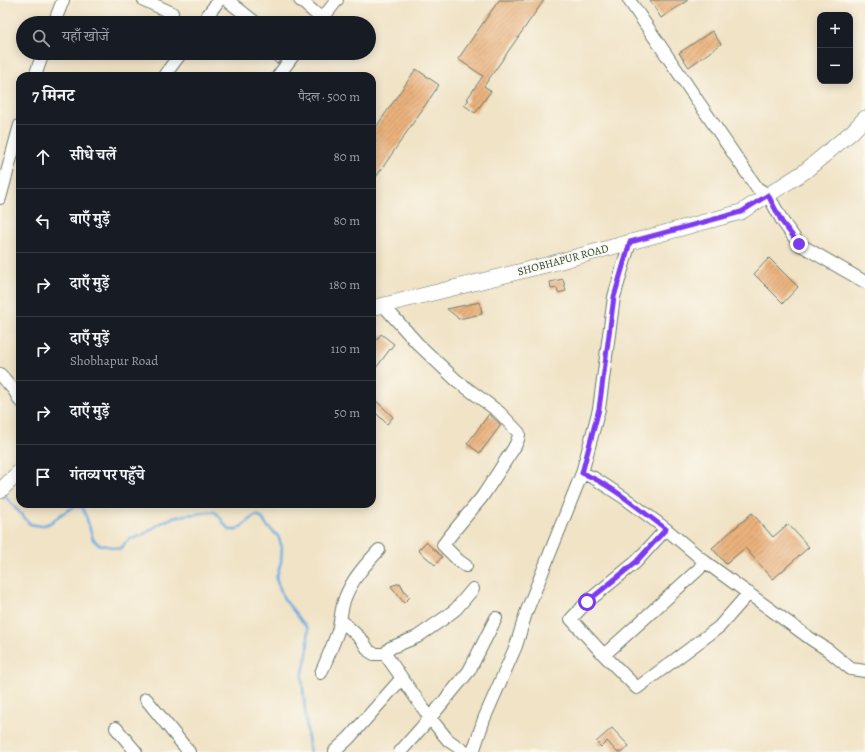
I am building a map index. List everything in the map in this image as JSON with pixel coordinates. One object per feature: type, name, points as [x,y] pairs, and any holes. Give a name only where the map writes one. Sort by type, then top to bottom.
[{"type":"main road","name":"SHOBHAPUR ROAD","points":[[377,307],[546,265],[741,212],[804,172],[853,131],[865,118]]},
{"type":"main road","points":[[2,490],[16,475]]},
{"type":"street","points":[[57,16],[63,0]]},
{"type":"street","points":[[144,0],[172,13]]},
{"type":"street","points":[[207,16],[219,0]]},
{"type":"street","points":[[227,0],[247,16]]},
{"type":"street","points":[[300,0],[316,16]]},
{"type":"street","points":[[325,16],[337,0]]},
{"type":"street","points":[[629,0],[757,188],[768,195],[782,222],[799,244],[865,282]]},
{"type":"street","points":[[36,72],[41,60]]},
{"type":"street","points":[[167,72],[175,60]]},
{"type":"street","points":[[281,72],[289,60]]},
{"type":"street","points":[[0,198],[16,140]]},
{"type":"street","points":[[473,752],[484,719],[516,646],[526,613],[582,473],[599,409],[614,297],[630,242]]},
{"type":"street","points":[[377,307],[418,342],[456,380],[499,412],[519,433],[519,437],[514,448],[482,496],[443,546],[466,566]]},
{"type":"street","points":[[0,374],[16,394]]},
{"type":"street","points":[[582,473],[594,478],[626,499],[666,529],[704,561],[828,650],[851,669],[865,671]]},
{"type":"street","points":[[666,529],[636,562],[587,602],[571,619],[637,688],[719,627],[749,593]]},
{"type":"street","points":[[321,673],[331,650],[345,598],[363,568],[379,550]]},
{"type":"street","points":[[604,655],[699,568],[704,561]]},
{"type":"street","points":[[385,654],[390,648],[417,637],[443,619],[456,608],[473,589]]},
{"type":"street","points":[[400,752],[469,671],[496,618]]},
{"type":"street","points":[[340,620],[362,640],[369,651],[374,654],[385,654]]},
{"type":"street","points":[[385,654],[430,718],[448,740],[465,752]]},
{"type":"street","points":[[335,751],[349,738],[402,678]]},
{"type":"street","points":[[146,699],[189,752]]},
{"type":"street","points":[[116,728],[136,752]]},
{"type":"building","points":[[499,0],[544,0],[484,86],[491,91],[475,113],[464,105],[469,100],[467,99],[483,76],[458,59]]},
{"type":"building","points":[[650,0],[688,0],[661,18]]},
{"type":"building","points":[[712,31],[721,44],[689,67],[679,53]]},
{"type":"building","points":[[273,60],[280,60],[277,64]]},
{"type":"building","points":[[416,69],[439,85],[376,177],[376,127]]},
{"type":"building","points":[[769,258],[798,287],[783,303],[754,274]]},
{"type":"building","points":[[563,279],[566,291],[558,293],[557,288],[551,289],[550,282]]},
{"type":"building","points":[[480,302],[482,314],[458,319],[447,309]]},
{"type":"building","points":[[381,334],[394,344],[376,368],[376,341]]},
{"type":"building","points":[[376,401],[393,417],[387,424],[376,413]]},
{"type":"building","points":[[489,414],[501,425],[480,453],[467,444]]},
{"type":"building","points":[[752,513],[773,537],[788,524],[809,547],[773,579],[745,548],[726,564],[712,548]]},
{"type":"building","points":[[426,542],[442,557],[435,565],[418,550]]},
{"type":"building","points":[[400,583],[410,597],[404,603],[391,586]]},
{"type":"building","points":[[612,728],[629,746],[622,752],[617,752],[607,741],[601,747],[596,742]]},
{"type":"waterway","points":[[4,495],[30,524],[41,526],[50,523],[72,508]]},
{"type":"waterway","points":[[82,508],[93,539],[98,544],[121,549],[125,543],[132,538],[141,536],[161,523],[174,517],[215,512],[230,530],[237,530],[256,515],[261,517],[267,526],[278,536],[282,547],[281,562],[276,579],[284,599],[308,629],[308,649],[302,677],[310,752]]},
{"type":"route","points":[[587,602],[636,562],[666,529],[626,499],[594,478],[582,473],[599,409],[614,297],[630,242],[741,212],[768,195],[782,222],[799,244]]}]
